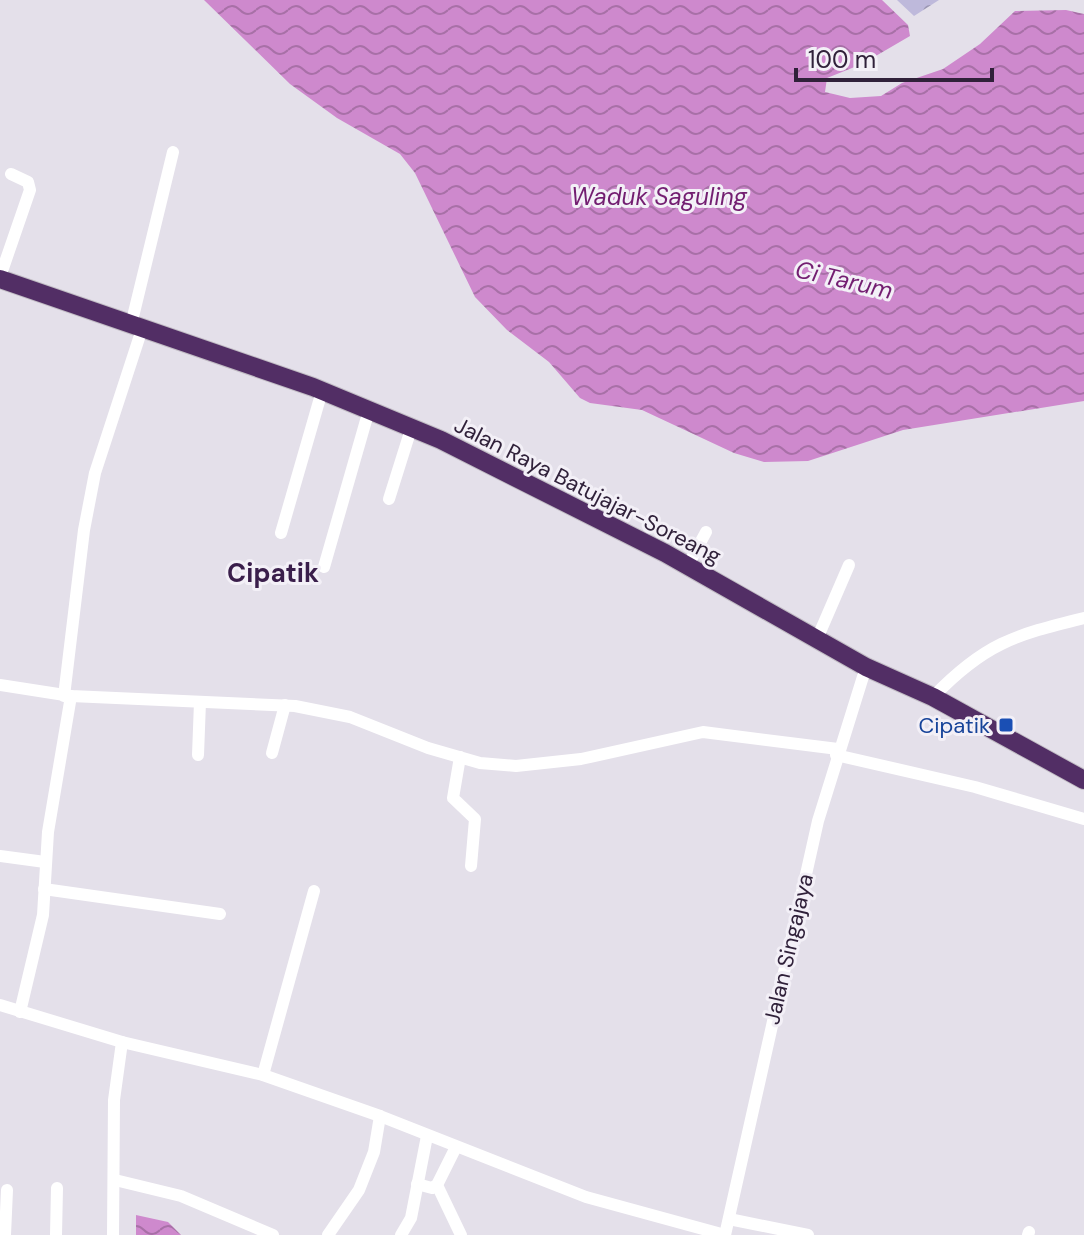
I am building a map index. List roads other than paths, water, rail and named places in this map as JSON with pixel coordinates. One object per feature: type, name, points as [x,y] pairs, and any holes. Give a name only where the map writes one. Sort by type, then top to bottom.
[{"type":"highway","name":"Jalan Raya Batujajar-Soreang","points":[[0,278],[322,391],[496,466],[687,567],[866,667],[933,697],[1084,780]]},
{"type":"street","points":[[20,1012],[43,915],[45,862],[67,696],[84,530],[95,473],[136,327],[173,152]]},
{"type":"street","points":[[0,278],[30,190],[28,182],[11,174]]},
{"type":"street","points":[[281,533],[322,391]]},
{"type":"street","points":[[324,567],[369,410]]},
{"type":"street","points":[[389,499],[411,429]]},
{"type":"street","points":[[687,567],[706,532]]},
{"type":"street","points":[[817,639],[849,565]]},
{"type":"street","points":[[933,697],[988,648],[1033,629],[1084,618]]},
{"type":"street","name":"Jalan Singajaya","points":[[725,1235],[807,865],[837,752],[866,667]]},
{"type":"street","points":[[0,685],[67,696],[285,705],[350,717],[459,764],[535,766],[711,732],[837,752],[1084,819]]},
{"type":"street","points":[[198,755],[200,702]]},
{"type":"street","points":[[272,753],[285,705]]},
{"type":"street","points":[[459,764],[453,798],[475,819],[471,866]]},
{"type":"street","points":[[0,856],[45,862]]},
{"type":"street","points":[[44,889],[220,914]]},
{"type":"street","points":[[263,1075],[314,891]]},
{"type":"street","points":[[0,1005],[122,1042],[263,1075],[380,1116],[623,1210],[725,1235]]},
{"type":"street","points":[[113,1235],[114,1100],[122,1042]]},
{"type":"street","points":[[328,1235],[359,1190],[374,1152],[380,1116]]},
{"type":"street","points":[[401,1235],[411,1218],[427,1136]]},
{"type":"street","points":[[417,1184],[432,1188],[437,1185],[456,1147]]},
{"type":"street","points":[[115,1180],[181,1196],[273,1235]]},
{"type":"street","points":[[437,1185],[461,1235]]},
{"type":"street","points":[[56,1235],[57,1188]]},
{"type":"street","points":[[5,1235],[7,1190]]},
{"type":"street","points":[[729,1219],[808,1235]]},
{"type":"water","name":"Waduk Saguling","points":[[204,0],[882,0],[908,25],[910,36],[862,64],[827,78],[825,92],[850,98],[881,96],[902,83],[943,69],[980,44],[1015,11],[1066,10],[1084,14],[1084,401],[903,430],[808,461],[764,462],[734,453],[642,410],[590,403],[580,398],[549,362],[507,330],[475,297],[415,173],[400,154],[337,118],[290,84]]},
{"type":"water","points":[[136,1215],[168,1222],[181,1235],[136,1235]]},
{"type":"place","name":"Cipatik","points":[[1006,725]]},
{"type":"district","name":"Cipatik","points":[[273,573]]},
{"type":"water label","name":"Ci Tarum","points":[[844,280]]}]
